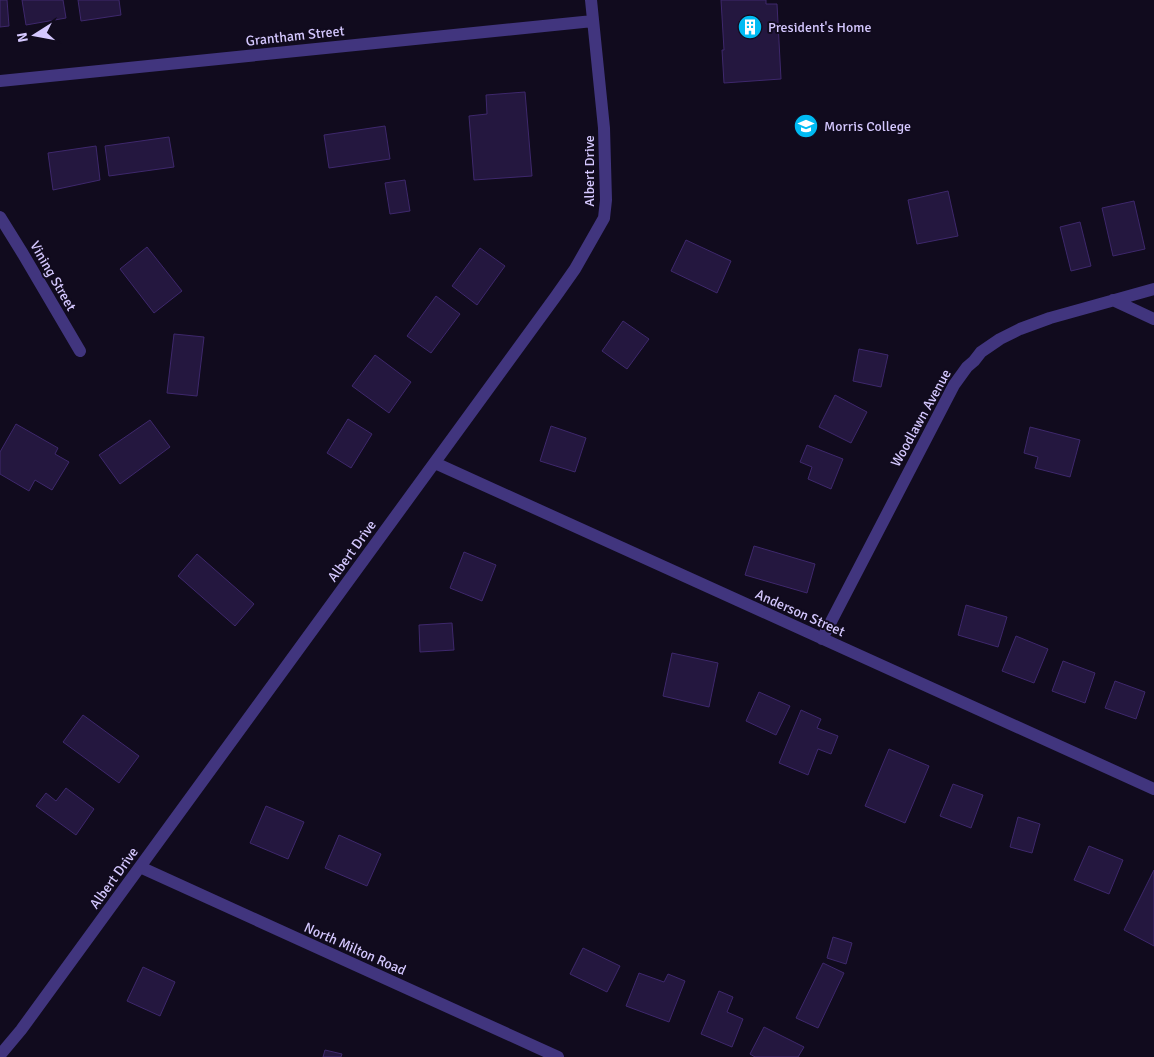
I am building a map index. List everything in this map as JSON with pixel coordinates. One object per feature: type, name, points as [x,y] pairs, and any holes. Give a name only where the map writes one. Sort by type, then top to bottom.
[{"type":"street","name":"Albert Drive","points":[[0,1055],[140,868],[556,296],[575,269],[604,218],[606,200],[604,128],[591,0]]},
{"type":"street","name":"Grantham Street","points":[[0,81],[593,21]]},
{"type":"street","name":"Vining Street","points":[[0,217],[80,351]]},
{"type":"street","name":"Woodlawn Avenue","points":[[822,639],[954,384],[981,352],[1020,329],[1050,318],[1154,289]]},
{"type":"street","points":[[1113,300],[1154,319]]},
{"type":"street","name":"Anderson Street","points":[[434,463],[1154,789]]},
{"type":"street","name":"North Milton Road","points":[[140,868],[558,1057]]},
{"type":"building","points":[[0,0],[7,0],[9,26],[0,27]]},
{"type":"building","points":[[22,0],[63,0],[66,18],[26,25]]},
{"type":"building","points":[[78,0],[119,0],[121,15],[81,21]]},
{"type":"building","name":"President's Home","points":[[721,0],[766,0],[766,4],[777,4],[781,79],[724,83]]},
{"type":"building","points":[[525,92],[532,176],[474,180],[469,116],[487,114],[486,95]]},
{"type":"building","points":[[385,126],[390,159],[329,168],[324,135]]},
{"type":"building","points":[[169,137],[174,167],[109,176],[105,146]]},
{"type":"building","points":[[96,146],[100,180],[53,190],[48,153]]},
{"type":"building","points":[[405,180],[410,211],[390,214],[385,183]]},
{"type":"building","points":[[948,191],[958,236],[917,244],[908,200]]},
{"type":"building","points":[[1134,201],[1145,249],[1113,256],[1102,208]]},
{"type":"building","points":[[1080,222],[1091,266],[1071,271],[1060,227]]},
{"type":"building","points":[[686,240],[731,261],[717,293],[671,271]]},
{"type":"building","points":[[147,247],[182,291],[154,313],[120,269]]},
{"type":"building","points":[[480,248],[505,266],[477,305],[452,286]]},
{"type":"building","points":[[436,296],[460,314],[431,353],[407,336]]},
{"type":"building","points":[[623,321],[649,339],[627,369],[602,351]]},
{"type":"building","points":[[174,334],[204,337],[197,396],[167,393]]},
{"type":"building","points":[[859,349],[888,355],[881,387],[853,381]]},
{"type":"building","points":[[375,355],[411,382],[389,413],[352,386]]},
{"type":"building","points":[[835,395],[867,412],[851,443],[819,427]]},
{"type":"building","points":[[348,419],[372,434],[351,468],[327,453]]},
{"type":"building","points":[[150,420],[170,447],[120,484],[99,455]]},
{"type":"building","points":[[16,424],[58,448],[55,454],[69,462],[52,490],[35,480],[29,491],[0,474],[0,452]]},
{"type":"building","points":[[551,426],[586,438],[575,472],[540,461]]},
{"type":"building","points":[[1030,427],[1080,440],[1070,477],[1035,468],[1038,457],[1024,453]]},
{"type":"building","points":[[807,445],[843,459],[831,489],[808,479],[812,467],[800,462]]},
{"type":"building","points":[[754,546],[815,564],[807,593],[745,575]]},
{"type":"building","points":[[464,552],[496,565],[482,601],[450,588]]},
{"type":"building","points":[[197,554],[254,604],[235,626],[178,576]]},
{"type":"building","points":[[966,605],[1007,617],[998,647],[958,635]]},
{"type":"building","points":[[452,623],[454,650],[420,652],[419,625]]},
{"type":"building","points":[[1016,636],[1048,649],[1034,683],[1002,671]]},
{"type":"building","points":[[672,653],[718,663],[709,707],[663,696]]},
{"type":"building","points":[[1063,661],[1095,673],[1085,703],[1052,691]]},
{"type":"building","points":[[1115,681],[1145,692],[1136,719],[1105,708]]},
{"type":"building","points":[[759,692],[790,706],[776,735],[746,721]]},
{"type":"building","points":[[801,710],[821,719],[817,728],[838,736],[831,754],[818,749],[808,775],[779,763]]},
{"type":"building","points":[[83,715],[139,756],[119,783],[63,742]]},
{"type":"building","points":[[889,749],[929,766],[905,823],[865,806]]},
{"type":"building","points":[[953,784],[983,795],[971,828],[940,816]]},
{"type":"building","points":[[66,788],[94,809],[76,835],[36,806],[46,793],[56,801]]},
{"type":"building","points":[[266,806],[304,822],[288,859],[250,843]]},
{"type":"building","points":[[1018,817],[1040,824],[1032,853],[1010,847]]},
{"type":"building","points":[[339,835],[381,854],[367,886],[325,868]]},
{"type":"building","points":[[1089,846],[1123,860],[1109,894],[1074,880]]},
{"type":"building","points":[[1154,870],[1154,946],[1124,930]]},
{"type":"building","points":[[833,937],[852,943],[846,964],[827,958]]},
{"type":"building","points":[[583,948],[620,966],[607,992],[570,974]]},
{"type":"building","points":[[823,963],[844,973],[818,1028],[796,1018]]},
{"type":"building","points":[[143,967],[175,982],[160,1016],[127,1001]]},
{"type":"building","points":[[639,973],[664,982],[668,974],[685,981],[669,1022],[626,1006]]},
{"type":"building","points":[[719,991],[733,997],[727,1012],[743,1019],[732,1047],[701,1034]]},
{"type":"building","points":[[764,1027],[804,1047],[798,1057],[755,1057],[750,1054]]},
{"type":"building","points":[[325,1050],[342,1054],[341,1057],[323,1057]]},
{"type":"place","name":"President's Home","points":[[750,27]]},
{"type":"place","name":"Morris College","points":[[806,126]]}]
